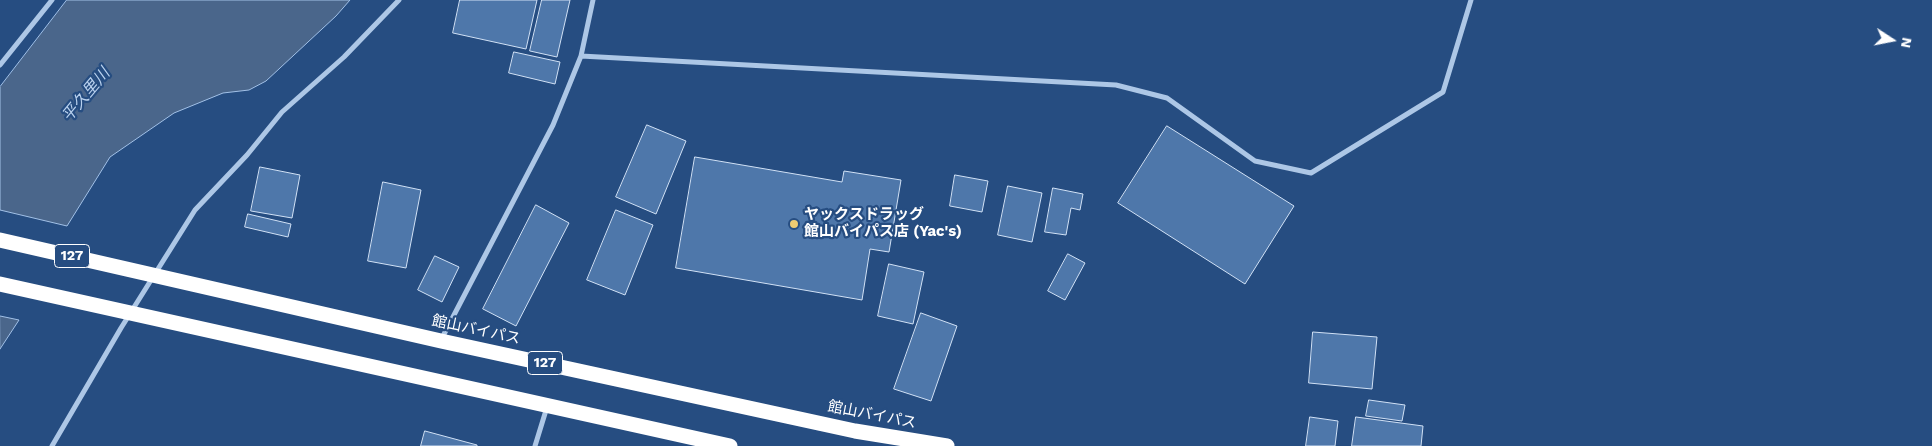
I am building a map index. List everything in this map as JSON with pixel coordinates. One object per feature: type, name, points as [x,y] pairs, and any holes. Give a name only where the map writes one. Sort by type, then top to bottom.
[{"type":"highway","name":"館山バイパス","points":[[0,240],[441,341],[855,431],[947,446]]},
{"type":"highway","points":[[0,284],[730,446]]},
{"type":"street","points":[[1,62],[52,0]]},
{"type":"street","points":[[52,446],[125,313],[195,210],[247,155],[282,112],[344,57],[399,0]]},
{"type":"street","points":[[441,341],[554,125],[581,56],[593,0]]},
{"type":"street","points":[[581,56],[1116,85],[1167,98],[1255,161],[1311,173],[1443,92],[1471,0]]},
{"type":"street","points":[[535,446],[547,406]]},
{"type":"water","name":"平久里川","points":[[67,0],[350,0],[336,16],[266,81],[249,90],[223,93],[174,113],[110,157],[67,226],[0,210],[0,87]]},
{"type":"water","points":[[0,316],[19,320],[0,349]]},
{"type":"building","points":[[460,0],[537,0],[526,49],[453,33]]},
{"type":"building","points":[[542,0],[570,0],[557,57],[530,51]]},
{"type":"building","points":[[514,52],[560,62],[555,84],[509,73]]},
{"type":"building","points":[[647,125],[686,141],[656,214],[616,197]]},
{"type":"building","points":[[1167,126],[1294,206],[1245,284],[1118,203]]},
{"type":"building","points":[[695,157],[842,182],[844,171],[901,180],[889,252],[870,249],[862,300],[676,268]]},
{"type":"building","points":[[260,167],[300,175],[292,218],[251,211]]},
{"type":"building","points":[[955,175],[988,181],[982,212],[950,206]]},
{"type":"building","points":[[383,182],[421,190],[406,268],[368,261]]},
{"type":"building","points":[[1008,186],[1042,193],[1032,242],[998,235]]},
{"type":"building","points":[[1053,188],[1083,194],[1080,210],[1071,208],[1066,235],[1045,232]]},
{"type":"building","points":[[536,205],[569,223],[516,326],[483,309]]},
{"type":"building","points":[[616,210],[653,225],[625,295],[587,280]]},
{"type":"building","points":[[248,214],[291,224],[288,237],[245,227]]},
{"type":"building","points":[[1068,254],[1085,263],[1065,300],[1048,291]]},
{"type":"building","points":[[435,256],[459,267],[442,302],[418,290]]},
{"type":"building","points":[[889,264],[924,272],[913,324],[878,316]]},
{"type":"building","points":[[921,313],[957,326],[931,401],[894,389]]},
{"type":"building","points":[[1313,332],[1377,337],[1372,389],[1309,383]]},
{"type":"building","points":[[1369,400],[1405,405],[1402,421],[1366,416]]},
{"type":"building","points":[[1310,417],[1338,421],[1335,446],[1306,446]]},
{"type":"building","points":[[1356,417],[1423,426],[1421,446],[1352,446]]},
{"type":"building","points":[[425,431],[477,445],[477,446],[421,446]]},
{"type":"place","name":"ヤックスドラッグ 館山バイパス店 (Yac's)","points":[[794,224]]}]
